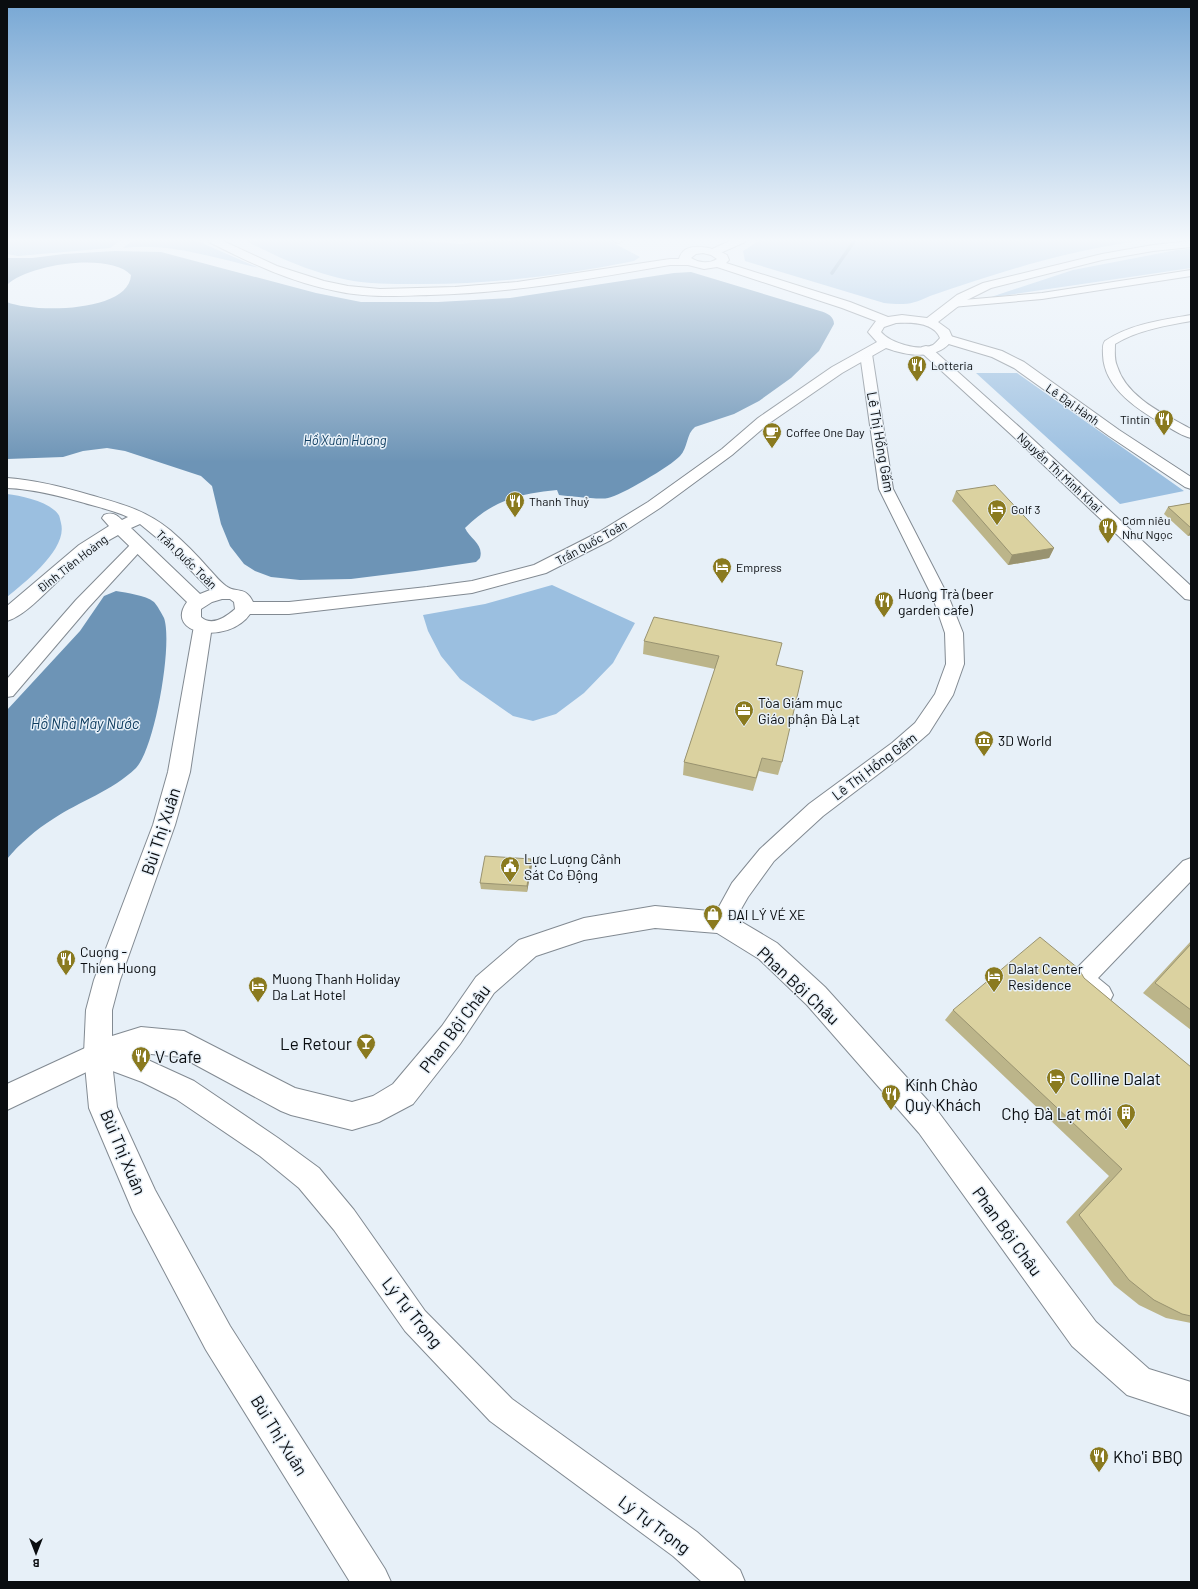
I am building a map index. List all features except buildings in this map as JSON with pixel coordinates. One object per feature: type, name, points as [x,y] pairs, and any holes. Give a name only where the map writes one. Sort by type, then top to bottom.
[{"type":"main road","points":[[869,314],[886,321]]},
{"type":"main road","points":[[928,323],[939,314]]},
{"type":"main road","points":[[906,319],[928,323],[943,330],[946,335],[947,339],[941,346],[926,350],[904,349],[885,343],[878,338],[875,333],[875,328],[879,324],[886,321],[906,319]]},
{"type":"main road","name":"Lê Đại Hành","points":[[947,339],[997,354],[1019,365],[1114,433],[1191,484]]},
{"type":"main road","name":"Trần Quốc Toản","points":[[245,608],[289,608],[427,593],[472,587],[540,569],[605,536],[654,504],[689,481],[727,452],[763,421],[837,370],[885,343]]},
{"type":"main road","name":"Trần Quốc Toản","points":[[7,483],[53,488],[117,507],[141,518],[158,530],[181,550],[222,593]]},
{"type":"main road","name":"Trần Quốc Toản","points":[[86,498],[121,527],[198,602]]},
{"type":"main road","name":"Đinh Tiên Hoàng","points":[[7,615],[71,560],[97,540],[141,518]]},
{"type":"main road","points":[[222,593],[238,595],[243,599],[245,608],[242,614],[236,619],[228,624],[219,626],[203,626],[196,623],[192,619],[191,613],[193,607],[198,602],[212,594],[222,593]]},
{"type":"main road","name":"Bùi Thị Xuân","points":[[203,626],[179,772],[164,825],[107,980],[99,1010],[98,1054],[103,1108],[144,1201],[218,1338],[372,1582]]},
{"type":"main road","name":"Phan Bội Châu","points":[[98,1054],[141,1040],[184,1044],[291,1101],[352,1116],[379,1108],[403,1094],[451,1035],[485,985],[528,948],[584,929],[656,917],[721,923],[768,951],[816,996],[929,1123],[1084,1334],[1139,1383],[1191,1399]]},
{"type":"street","points":[[1191,318],[1117,336],[1109,343],[1109,358],[1112,370],[1118,383],[1130,395],[1152,412],[1191,434]]},
{"type":"street","name":"Nguyễn Thị Minh Khai","points":[[926,350],[1020,435],[1191,595]]},
{"type":"street","name":"Lê Thị Hồng Gấm","points":[[721,923],[740,890],[767,855],[816,810],[899,748],[922,728],[944,695],[955,664],[954,632],[941,598],[886,489],[866,354]]},
{"type":"street","points":[[7,691],[82,604],[138,545]]},
{"type":"street","points":[[1118,1009],[1082,980],[1191,867]]},
{"type":"street","points":[[7,1097],[98,1054]]},
{"type":"street","name":"Lý Tự Trọng","points":[[98,1054],[148,1072],[185,1090],[269,1146],[309,1178],[344,1220],[415,1321],[501,1410],[685,1544],[728,1582]]},
{"type":"shaded area","points":[[976,373],[1017,373],[1184,491],[1120,504]]},
{"type":"shaded area","points":[[7,494],[41,502],[54,509],[60,517],[61,533],[52,554],[34,574],[7,597]]},
{"type":"shaded area","points":[[552,585],[635,623],[613,663],[584,693],[556,714],[533,721],[513,716],[460,679],[441,656],[428,631],[423,615],[485,604]]},
{"type":"water","name":"Hồ Xuân Hương","points":[[7,314],[828,314],[834,321],[834,324],[819,351],[791,378],[759,401],[734,414],[695,427],[690,433],[683,453],[675,461],[634,486],[614,496],[599,499],[559,495],[557,490],[519,496],[496,505],[475,518],[465,528],[480,549],[480,558],[476,562],[351,579],[300,580],[271,577],[255,571],[244,564],[230,546],[221,524],[212,486],[201,476],[125,451],[107,448],[83,451],[63,457],[7,459]]},
{"type":"water","name":"Hồ Nhà Máy Nước","points":[[116,591],[141,596],[154,602],[164,618],[166,649],[164,671],[156,718],[150,740],[143,757],[136,768],[127,776],[47,823],[23,842],[7,859],[7,710],[80,631],[104,596]]},
{"type":"place","name":"Lotteria","points":[[917,382]]},
{"type":"place","name":"Tintin","points":[[1164,436]]},
{"type":"place","name":"Coffee One Day","points":[[772,449]]},
{"type":"place","name":"Thanh Thuỷ","points":[[515,518]]},
{"type":"place","name":"Golf 3","points":[[997,526]]},
{"type":"place","name":"Cơm niêu Như Ngọc","points":[[1108,544]]},
{"type":"place","name":"Empress","points":[[722,584]]},
{"type":"place","name":"Hương Trà (beer garden cafe)","points":[[884,618]]},
{"type":"place","name":"Tòa Giám mục Giáo phận Đà Lạt","points":[[744,727]]},
{"type":"place","name":"3D World","points":[[984,757]]},
{"type":"place","name":"Lực Lượng Cảnh Sát Cơ Động","points":[[510,883]]},
{"type":"place","name":"ĐẠI LÝ VÉ XE","points":[[713,931]]},
{"type":"place","name":"Cuong - Thien Huong","points":[[66,976]]},
{"type":"place","name":"Dalat Center Residence","points":[[994,993]]},
{"type":"place","name":"Muong Thanh Holiday Da Lat Hotel","points":[[258,1003]]},
{"type":"place","name":"Le Retour","points":[[366,1060]]},
{"type":"place","name":"V Cafe","points":[[141,1073]]},
{"type":"place","name":"Colline Dalat","points":[[1056,1095]]},
{"type":"place","name":"Kính Chào Quy Khách","points":[[891,1111]]},
{"type":"place","name":"Chợ Đà Lạt mới","points":[[1126,1130]]},
{"type":"place","name":"Kho'i BBQ","points":[[1099,1473]]}]
